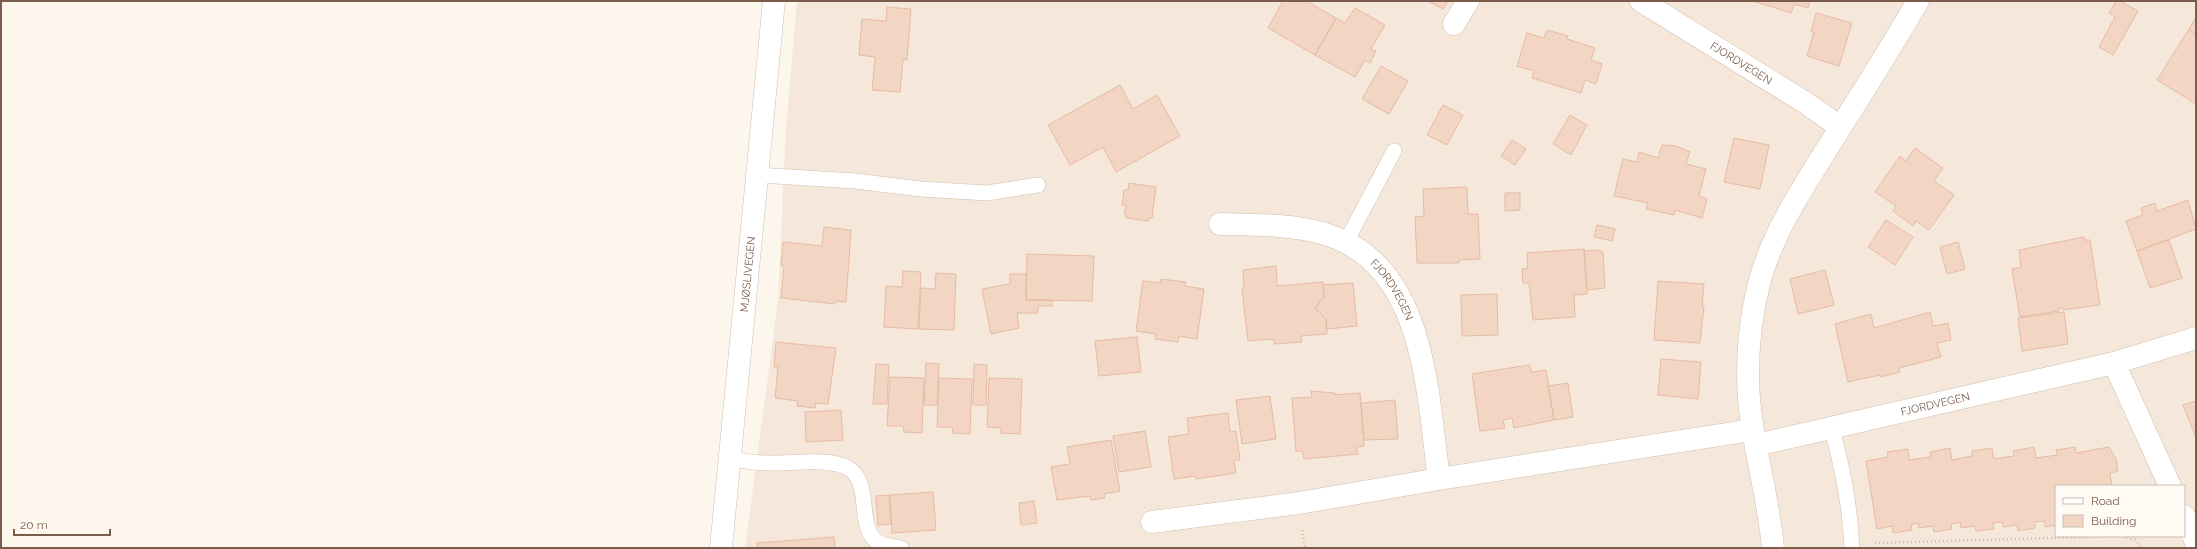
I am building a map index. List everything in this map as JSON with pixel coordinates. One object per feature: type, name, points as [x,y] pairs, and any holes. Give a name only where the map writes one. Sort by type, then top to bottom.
[{"type":"street","name":"MJØSLIVEGEN","points":[[720,548],[774,1]]},
{"type":"street","points":[[1454,24],[1468,1]]},
{"type":"street","name":"FJORDVEGEN","points":[[1641,1],[1806,103],[1840,127]]},
{"type":"street","points":[[1773,548],[1754,437],[1748,376],[1749,347],[1758,287],[1766,262],[1790,208],[1840,127],[1887,57],[1918,1]]},
{"type":"street","name":"FJORDVEGEN","points":[[1220,224],[1264,225],[1301,229],[1325,234],[1346,242],[1372,259],[1402,297],[1413,325],[1427,390],[1439,479]]},
{"type":"street","name":"FJORDVEGEN","points":[[1152,522],[1299,503],[1439,479],[1831,427],[2114,363],[2196,338]]},
{"type":"street","points":[[2114,363],[2170,485]]},
{"type":"street","points":[[2185,518],[2196,542]]},
{"type":"lane","points":[[1346,242],[1394,151]]},
{"type":"lane","points":[[757,175],[855,181],[921,189],[987,193],[1038,185]]},
{"type":"lane","points":[[1831,427],[1840,457],[1852,546]]},
{"type":"lane","points":[[729,458],[768,463],[820,462],[846,467],[857,476],[868,528],[873,538],[881,544],[901,548]]},
{"type":"path","points":[[1852,546],[1908,541],[2080,537]]},
{"type":"path","points":[[2126,537],[2135,540],[2142,548]]},
{"type":"shaded area","points":[[797,1],[2196,1],[2196,548],[745,548],[778,300],[786,127]]},
{"type":"building","points":[[1283,1],[1306,1],[1336,18],[1315,55],[1268,28]]},
{"type":"building","points":[[1428,1],[1448,1],[1443,9]]},
{"type":"building","points":[[1753,1],[1810,1],[1808,8],[1794,4],[1791,13]]},
{"type":"building","points":[[2116,1],[2120,1],[2138,11],[2113,55],[2099,47],[2115,17],[2109,13]]},
{"type":"building","points":[[887,7],[911,9],[907,60],[903,59],[900,92],[872,90],[875,57],[859,55],[862,19],[886,21]]},
{"type":"building","points":[[1355,8],[1385,25],[1371,49],[1376,51],[1370,63],[1365,60],[1355,77],[1315,55],[1336,18],[1345,23]]},
{"type":"building","points":[[1816,13],[1852,23],[1839,66],[1807,56],[1814,32],[1811,32]]},
{"type":"building","points":[[2195,19],[2196,20],[2196,34],[2189,29]]},
{"type":"building","points":[[2189,29],[2196,34],[2196,104],[2157,80]]},
{"type":"building","points":[[1547,30],[1568,36],[1567,39],[1595,48],[1591,60],[1602,64],[1596,84],[1585,80],[1581,93],[1532,78],[1534,71],[1517,66],[1527,33],[1544,38]]},
{"type":"building","points":[[1381,66],[1408,81],[1389,114],[1362,99]]},
{"type":"building","points":[[1120,85],[1133,109],[1157,95],[1180,136],[1116,172],[1103,147],[1070,165],[1048,125]]},
{"type":"building","points":[[1443,105],[1463,115],[1447,145],[1427,135]]},
{"type":"building","points":[[1570,115],[1587,125],[1571,155],[1553,144]]},
{"type":"building","points":[[1734,138],[1769,145],[1760,189],[1724,182]]},
{"type":"building","points":[[1512,140],[1526,149],[1515,165],[1501,156]]},
{"type":"building","points":[[1662,145],[1676,146],[1690,152],[1686,164],[1706,169],[1699,196],[1707,199],[1702,218],[1675,210],[1674,215],[1646,209],[1648,203],[1614,196],[1623,159],[1637,162],[1639,152],[1658,158]]},
{"type":"building","points":[[1915,148],[1943,168],[1934,181],[1954,195],[1929,230],[1916,221],[1913,226],[1893,211],[1896,206],[1875,192],[1900,156],[1906,161]]},
{"type":"building","points":[[1129,183],[1156,187],[1152,218],[1149,218],[1149,221],[1126,218],[1127,215],[1124,214],[1126,205],[1122,205],[1124,190],[1128,190]]},
{"type":"building","points":[[1467,187],[1468,214],[1478,214],[1480,259],[1459,260],[1459,263],[1417,263],[1415,217],[1424,216],[1423,189]]},
{"type":"building","points":[[1505,193],[1520,193],[1520,210],[1505,211]]},
{"type":"building","points":[[2188,200],[2196,229],[2137,251],[2126,221],[2143,215],[2141,208],[2155,203],[2157,211]]},
{"type":"building","points":[[1886,220],[1913,237],[1895,265],[1868,247]]},
{"type":"building","points":[[1597,225],[1615,229],[1612,241],[1594,237]]},
{"type":"building","points":[[824,227],[851,230],[846,302],[836,301],[835,304],[781,298],[784,266],[781,265],[783,242],[822,246]]},
{"type":"building","points":[[2084,237],[2084,240],[2090,240],[2100,305],[2063,310],[2063,308],[2058,308],[2059,311],[2020,317],[2012,269],[2021,267],[2019,250]]},
{"type":"building","points":[[2169,240],[2182,278],[2150,288],[2137,251]]},
{"type":"building","points":[[1958,242],[1965,269],[1947,274],[1940,247]]},
{"type":"building","points":[[1584,249],[1587,294],[1574,295],[1575,317],[1533,320],[1529,283],[1523,283],[1522,269],[1528,268],[1527,253]]},
{"type":"building","points":[[1600,250],[1600,252],[1603,252],[1605,288],[1587,290],[1584,251]]},
{"type":"building","points":[[1027,254],[1094,256],[1092,301],[1026,300]]},
{"type":"building","points":[[1276,266],[1277,286],[1323,282],[1324,297],[1315,308],[1326,319],[1327,334],[1301,336],[1302,342],[1275,344],[1273,339],[1248,341],[1242,289],[1244,289],[1243,270]]},
{"type":"building","points":[[1825,270],[1834,305],[1798,314],[1790,279]]},
{"type":"building","points":[[903,271],[921,272],[918,329],[884,327],[886,286],[902,287]]},
{"type":"building","points":[[936,273],[956,274],[954,330],[919,329],[921,288],[935,289]]},
{"type":"building","points":[[1010,274],[1026,274],[1026,300],[1052,300],[1052,306],[1038,306],[1038,313],[1017,313],[1019,328],[991,334],[982,289],[1010,284]]},
{"type":"building","points":[[1161,279],[1186,282],[1185,286],[1204,289],[1197,339],[1179,336],[1178,342],[1155,339],[1155,334],[1136,331],[1143,281],[1161,283]]},
{"type":"building","points":[[1658,281],[1704,284],[1702,306],[1704,306],[1700,343],[1654,340]]},
{"type":"building","points":[[1353,283],[1357,326],[1327,329],[1326,319],[1315,308],[1324,297],[1323,285]]},
{"type":"building","points":[[1497,294],[1498,335],[1462,336],[1461,295]]},
{"type":"building","points":[[1930,312],[1933,326],[1948,323],[1951,340],[1937,343],[1941,357],[1899,368],[1900,372],[1881,377],[1880,375],[1848,382],[1835,324],[1871,314],[1874,328]]},
{"type":"building","points":[[2064,312],[2068,344],[2022,351],[2018,318]]},
{"type":"building","points":[[1137,337],[1141,372],[1099,376],[1095,341]]},
{"type":"building","points":[[776,342],[836,348],[828,404],[816,403],[815,408],[797,406],[798,401],[775,398],[778,367],[774,367]]},
{"type":"building","points":[[1661,359],[1701,362],[1698,399],[1658,395]]},
{"type":"building","points":[[926,363],[939,364],[937,405],[924,405]]},
{"type":"building","points":[[876,364],[889,365],[887,404],[873,404]]},
{"type":"building","points":[[974,364],[987,365],[986,405],[973,405]]},
{"type":"building","points":[[1529,365],[1532,372],[1546,370],[1554,420],[1514,428],[1512,418],[1503,420],[1505,428],[1480,431],[1472,374]]},
{"type":"building","points":[[890,377],[924,378],[922,433],[904,432],[903,426],[887,426]]},
{"type":"building","points":[[939,378],[972,379],[970,434],[953,433],[952,427],[937,427]]},
{"type":"building","points":[[989,378],[1022,379],[1020,434],[1001,433],[1001,428],[987,427]]},
{"type":"building","points":[[1568,383],[1573,417],[1554,420],[1548,386]]},
{"type":"building","points":[[1311,391],[1335,393],[1334,395],[1360,393],[1364,446],[1356,447],[1358,454],[1304,459],[1302,451],[1296,451],[1292,398],[1312,397]]},
{"type":"building","points":[[1270,396],[1276,439],[1242,444],[1236,400]]},
{"type":"building","points":[[1395,400],[1398,439],[1364,440],[1361,403]]},
{"type":"building","points":[[2196,401],[2196,435],[2195,435],[2183,405]]},
{"type":"building","points":[[841,410],[843,440],[806,442],[805,412]]},
{"type":"building","points":[[1228,413],[1230,432],[1236,431],[1240,460],[1234,460],[1236,473],[1196,479],[1195,476],[1174,479],[1168,437],[1189,434],[1187,418]]},
{"type":"building","points":[[1145,431],[1151,467],[1119,472],[1113,436]]},
{"type":"building","points":[[1111,440],[1120,491],[1104,494],[1105,498],[1091,500],[1090,496],[1057,500],[1051,467],[1070,464],[1067,447]]},
{"type":"building","points":[[2034,447],[2036,458],[2057,455],[2056,450],[2075,447],[2076,453],[2109,447],[2116,459],[2118,471],[2110,473],[2112,485],[2055,485],[2055,525],[2045,527],[2045,521],[2035,522],[2035,528],[2018,531],[2017,525],[2003,527],[2002,522],[1993,523],[1994,529],[1976,531],[1975,526],[1961,528],[1960,522],[1951,524],[1952,529],[1934,532],[1933,526],[1919,528],[1918,523],[1911,525],[1912,530],[1893,533],[1892,526],[1877,529],[1866,461],[1888,457],[1887,452],[1908,449],[1909,460],[1931,457],[1930,452],[1950,448],[1952,460],[1972,456],[1972,451],[1992,448],[1994,459],[2014,456],[2013,451]]},
{"type":"building","points":[[933,492],[936,530],[892,533],[890,495]]},
{"type":"building","points":[[889,495],[891,524],[878,525],[876,496]]},
{"type":"building","points":[[1034,501],[1037,523],[1021,525],[1019,503]]},
{"type":"building","points":[[834,537],[835,548],[757,548],[757,543]]}]
